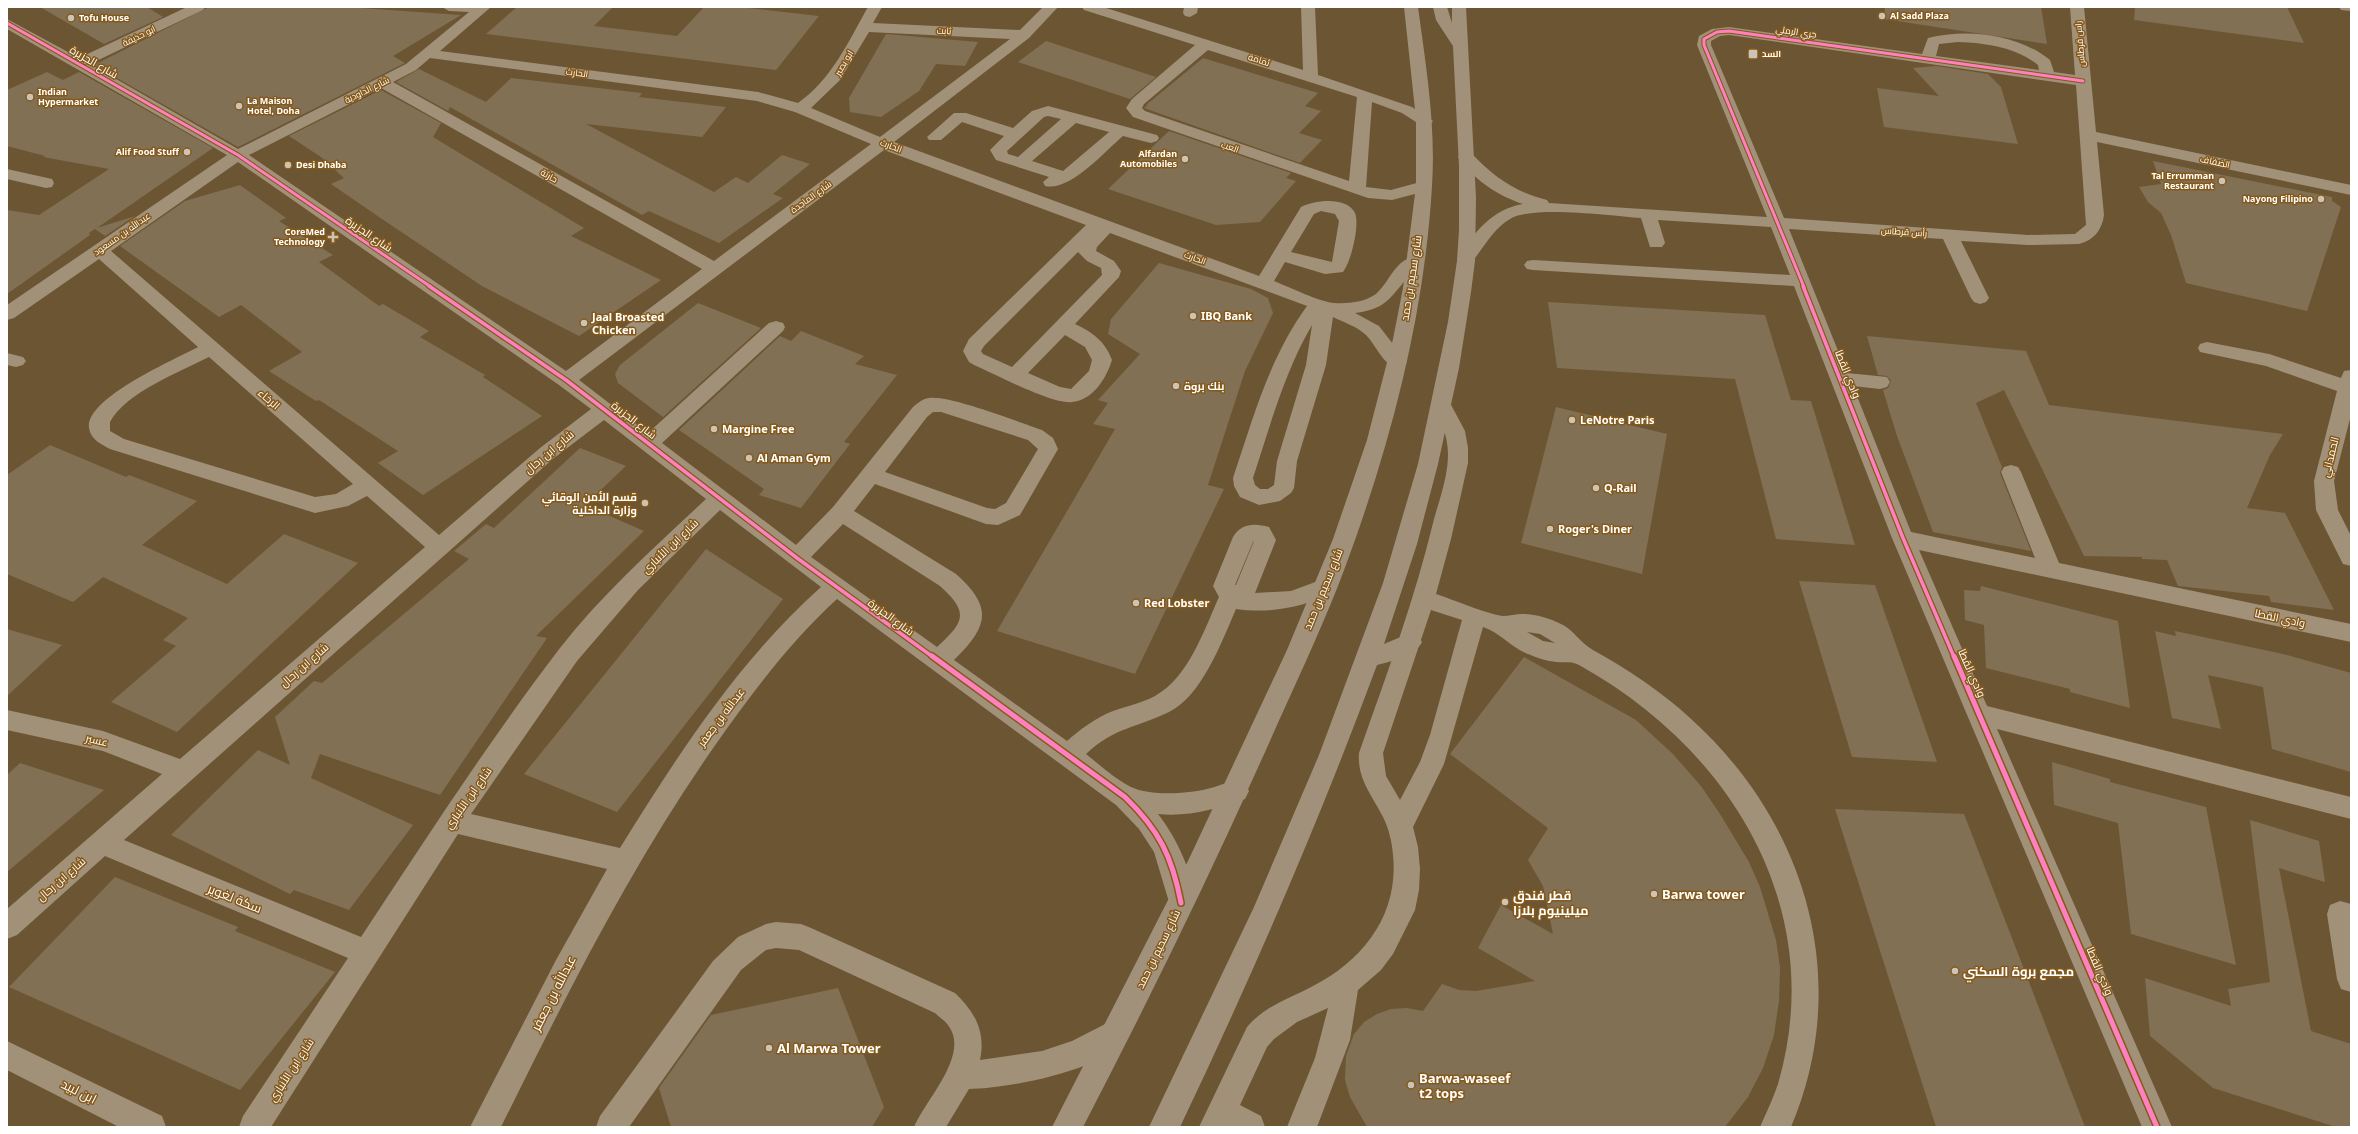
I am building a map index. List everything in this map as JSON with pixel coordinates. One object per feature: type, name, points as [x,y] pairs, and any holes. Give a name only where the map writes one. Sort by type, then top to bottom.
[{"type":"highway","name":"شارع سحيم بن حمد","points":[[1067,1127],[1117,1032],[1236,791],[1326,587],[1350,521],[1382,417],[1397,362],[1415,262],[1424,186],[1425,121],[1412,7]]},
{"type":"highway","points":[[1440,7],[1444,20],[1459,44]]},
{"type":"highway","points":[[1164,1127],[1252,942],[1329,760],[1369,657],[1416,513],[1442,406],[1459,318],[1466,258],[1466,157],[1459,44],[1459,7]]},
{"type":"highway","points":[[1369,657],[1392,652],[1410,642]]},
{"type":"street","name":"ابو حذيفة","points":[[79,64],[198,7]]},
{"type":"street","points":[[449,7],[483,8]]},
{"type":"street","name":"ابو بصير","points":[[800,109],[810,103],[832,82],[876,7]]},
{"type":"street","name":"شارع الماجدة","points":[[566,380],[714,268],[884,144],[1024,34],[1051,7]]},
{"type":"street","name":"ثمامة","points":[[1089,7],[1365,94],[1397,106],[1425,121]]},
{"type":"street","points":[[1308,7],[1311,77]]},
{"type":"street","name":"راس قرطاس","points":[[2077,7],[2083,81]]},
{"type":"street","points":[[2346,7],[2351,8]]},
{"type":"street","name":"شارع الداودية","points":[[238,154],[280,131],[383,83],[430,54],[483,8]]},
{"type":"street","name":"شارع الجزيرة","points":[[7,23],[238,154],[566,380],[606,409],[719,499],[797,558],[930,657],[1125,797],[1144,815],[1164,841],[1176,870],[1181,903]]},
{"type":"street","name":"ثابت","points":[[864,27],[1024,34]]},
{"type":"street","name":"جري الرملي","points":[[1778,223],[1706,53],[1704,40],[1714,33],[1729,31],[2083,81]]},
{"type":"street","points":[[1928,58],[1933,41],[1940,38],[1984,41],[2013,46],[2034,54],[2045,63],[2047,76]]},
{"type":"street","name":"العب","points":[[1206,44],[1137,102],[1134,108],[1139,114],[1357,190],[1392,195],[1424,186]]},
{"type":"street","name":"الحارث","points":[[430,54],[758,97],[800,109],[884,144],[1327,307],[1372,330],[1397,362]]},
{"type":"street","name":"رأس قرطاس","points":[[1466,157],[1492,184],[1510,194],[1532,202],[1564,208],[1950,235],[2057,241],[2079,239],[2094,227],[2095,214],[2083,81]]},
{"type":"street","name":"حارثة","points":[[383,83],[714,268]]},
{"type":"street","points":[[1357,190],[1365,94]]},
{"type":"street","points":[[1064,178],[1002,157],[998,152],[999,147],[1043,112],[1054,112],[1151,138]]},
{"type":"street","points":[[935,137],[960,116],[1014,134]]},
{"type":"street","points":[[1021,163],[1074,117]]},
{"type":"street","points":[[1038,201],[1062,188],[1064,178],[1120,130]]},
{"type":"street","name":"الضفاف","points":[[2088,135],[2348,191]]},
{"type":"street","name":"عبدالله بن مسعود","points":[[7,314],[238,154]]},
{"type":"street","points":[[8,176],[46,183]]},
{"type":"street","name":"رأس قرطاس","points":[[1466,258],[1500,218],[1506,214],[1522,210],[1564,208]]},
{"type":"street","points":[[1648,214],[1656,243]]},
{"type":"street","name":"وادي القطا","points":[[1778,223],[1903,538],[2157,1127]]},
{"type":"street","points":[[1062,326],[1087,337],[1093,342],[1101,355],[1101,369],[1081,393],[1071,396],[1061,395],[976,358],[972,351],[973,346],[1103,224]]},
{"type":"street","points":[[1015,375],[1112,274],[1109,266],[1091,257],[1087,249],[1103,224]]},
{"type":"street","points":[[1950,235],[1980,298]]},
{"type":"street","name":"الرخاء","points":[[99,250],[439,547]]},
{"type":"street","points":[[1263,284],[1281,255]]},
{"type":"street","name":"الحارث","points":[[1327,307],[1363,307],[1378,301],[1389,292],[1400,273],[1415,262]]},
{"type":"street","points":[[1533,265],[1801,282]]},
{"type":"street","points":[[1327,307],[1322,321],[1316,365],[1287,461],[1284,488],[1274,496],[1266,498],[1251,494],[1246,489],[1243,478],[1279,372],[1295,336],[1327,307]]},
{"type":"street","points":[[649,443],[776,327]]},
{"type":"street","points":[[211,348],[117,399],[103,415],[99,423],[103,436],[118,444],[315,505],[341,501],[368,485]]},
{"type":"street","points":[[2207,348],[2269,360],[2349,382]]},
{"type":"street","points":[[1840,379],[1880,382]]},
{"type":"street","name":"الحمداني","points":[[2348,548],[2328,510],[2324,482],[2349,382]]},
{"type":"street","points":[[797,558],[841,513],[920,412],[929,405],[942,405],[1035,435],[1046,443],[1048,449],[1013,509],[998,517],[986,516],[871,475]]},
{"type":"street","points":[[1250,1127],[1218,1119],[1257,1037],[1265,1027],[1286,1011],[1344,985],[1363,970],[1379,953],[1391,934],[1400,913],[1406,892],[1407,869],[1405,848],[1400,826],[1392,809],[1375,784],[1369,763],[1374,744],[1424,599],[1444,528],[1458,460],[1455,432],[1442,406]]},
{"type":"street","name":"شارع ابن رحال","points":[[7,926],[562,440],[606,409]]},
{"type":"street","points":[[2011,472],[2051,569]]},
{"type":"street","name":"شارع ابن الأنباري","points":[[254,1127],[452,821],[589,629],[630,584],[719,499]]},
{"type":"street","points":[[841,513],[948,580],[962,592],[969,606],[972,619],[966,633],[930,657]]},
{"type":"street","name":"وادي القطا","points":[[1903,538],[2351,633]]},
{"type":"street","name":"عبدالله بن جعفر","points":[[485,1127],[560,977],[624,861],[673,785],[743,689],[793,627],[836,587]]},
{"type":"street","points":[[1068,756],[1090,735],[1103,727],[1131,715],[1158,706],[1179,692],[1192,674],[1231,597],[1252,602],[1280,602],[1297,599],[1326,587]]},
{"type":"street","points":[[1424,599],[1504,625],[1512,634],[1536,648],[1563,654],[1576,653],[1629,682],[1658,703],[1685,727],[1734,781],[1772,844],[1786,878],[1797,913],[1804,950],[1806,987],[1805,1024],[1790,1094],[1775,1127]]},
{"type":"street","points":[[1400,826],[1432,764],[1442,735],[1475,616]]},
{"type":"street","name":"وادي القطا","points":[[1980,714],[2351,808]]},
{"type":"street","name":"عسير","points":[[7,720],[103,741],[146,756],[183,772]]},
{"type":"street","name":"شارع الجزيرة","points":[[1125,797],[1150,803],[1182,806],[1209,801],[1236,791]]},
{"type":"street","points":[[452,821],[624,861]]},
{"type":"street","name":"سكة لغوير","points":[[102,843],[368,952]]},
{"type":"street","points":[[2351,918],[2340,914],[2351,979]]},
{"type":"street","points":[[611,1127],[723,970],[741,950],[752,943],[777,934],[801,937],[945,1004],[956,1011],[964,1020],[970,1046],[967,1061],[929,1127]]},
{"type":"street","points":[[1302,1127],[1337,1037],[1343,1008],[1344,985]]},
{"type":"street","points":[[960,1075],[988,1075],[1043,1067],[1094,1046],[1117,1032]]},
{"type":"street","name":"ابن لبيد","points":[[7,1055],[151,1127]]},
{"type":"building","points":[[40,7],[147,7],[163,17],[104,44]]},
{"type":"building","name":"La Maison Hotel, Doha","points":[[209,7],[346,7],[461,15],[393,56],[405,63],[238,147],[94,65]]},
{"type":"building","points":[[517,7],[613,7],[594,26],[677,36],[704,7],[739,7],[819,16],[776,70],[486,34]]},
{"type":"building","points":[[1885,7],[2041,7],[2047,44],[1884,19]]},
{"type":"building","points":[[2135,7],[2287,7],[2304,43],[2134,20]]},
{"type":"building","points":[[886,34],[978,42],[965,66],[936,64],[919,91],[881,117],[850,112],[849,98]]},
{"type":"building","points":[[1046,41],[1156,77],[1130,99],[1018,62]]},
{"type":"building","points":[[1203,58],[1318,93],[1305,106],[1321,111],[1299,133],[1322,140],[1300,163],[1144,108]]},
{"type":"building","points":[[1936,66],[1988,74],[2001,87],[2018,144],[1884,127],[1877,88],[1939,96],[1913,68]]},
{"type":"building","points":[[419,69],[486,102],[511,78],[642,93],[639,97],[726,107],[702,137],[586,124],[714,192],[736,177],[748,183],[782,155],[810,164],[773,194],[783,198],[719,243],[649,211],[642,215],[450,107],[448,111],[396,82]]},
{"type":"building","points":[[47,72],[63,80],[79,72],[213,148],[97,228],[135,216],[105,236],[95,229],[89,233],[90,235],[7,294],[7,210],[39,215],[109,169],[43,157],[45,156],[7,146],[7,90]]},
{"type":"building","points":[[381,90],[441,123],[433,137],[584,228],[571,236],[661,280],[579,336],[482,286],[379,217],[331,184],[344,178],[321,157],[289,136]]},
{"type":"building","name":"Alfardan Automobiles","points":[[1169,131],[1291,173],[1286,178],[1296,181],[1260,222],[1216,225],[1108,189]]},
{"type":"building","points":[[2153,161],[2332,197],[2332,201],[2341,207],[2307,311],[2186,283],[2171,235],[2161,213],[2148,202],[2139,187],[2161,184]]},
{"type":"building","points":[[240,185],[286,218],[279,221],[333,255],[319,262],[379,306],[383,304],[429,331],[420,337],[485,375],[483,377],[542,416],[423,495],[378,463],[398,451],[319,400],[316,401],[269,371],[302,352],[241,305],[219,317],[120,246],[185,201]]},
{"type":"building","points":[[1159,263],[1251,289],[1268,298],[1273,313],[1245,371],[1208,485],[1224,489],[1135,674],[997,631],[1115,429],[1093,424],[1108,403],[1098,400],[1140,354],[1108,334],[1111,319]]},
{"type":"building","points":[[1548,302],[1765,315],[1791,400],[1811,401],[1855,545],[1776,539],[1735,379],[1557,368]]},
{"type":"building","points":[[698,303],[761,328],[663,417],[618,383],[615,374],[620,365]]},
{"type":"building","points":[[801,331],[864,356],[855,364],[897,375],[844,442],[850,444],[801,508],[759,495],[764,489],[679,430],[780,336],[791,341]]},
{"type":"building","points":[[1867,336],[2026,351],[2049,405],[2283,434],[2270,455],[2247,508],[2285,513],[2334,610],[2271,602],[2269,596],[2178,586],[2167,560],[2142,559],[2142,557],[2084,556],[2004,390],[1976,403],[2002,467],[2000,473],[2031,551],[1933,532],[1897,436],[1883,390],[1888,388],[1891,381],[1887,376],[1878,375]]},
{"type":"building","name":"Q-Rail","points":[[1556,407],[1667,434],[1642,574],[1521,543]]},
{"type":"building","points":[[50,445],[126,477],[129,475],[197,501],[142,545],[227,584],[284,534],[358,563],[177,732],[111,702],[176,646],[163,640],[188,618],[103,577],[73,602],[7,574],[7,475]]},
{"type":"building","points":[[580,448],[626,466],[585,505],[644,531],[536,636],[547,638],[440,795],[320,754],[311,778],[413,825],[349,910],[294,890],[290,894],[171,835],[258,750],[290,765],[275,717],[314,681],[322,683],[469,559],[454,551],[486,524],[494,528]]},
{"type":"building","points":[[706,549],[783,599],[617,812],[524,774]]},
{"type":"building","points":[[1799,581],[1875,585],[1937,762],[1852,757]]},
{"type":"building","points":[[1981,586],[2118,621],[2130,708],[2070,692],[2070,689],[1986,668],[1984,625],[1965,620],[1964,590],[1980,591]]},
{"type":"building","points":[[7,629],[62,645],[7,696]]},
{"type":"building","points":[[2155,631],[2176,636],[2175,631],[2283,654],[2351,673],[2351,772],[2272,749],[2263,687],[2208,675],[2221,729],[2172,718]]},
{"type":"building","name":"Barwa tower","points":[[1524,657],[1636,720],[1673,754],[1701,786],[1720,814],[1749,862],[1760,887],[1776,940],[1780,967],[1779,1001],[1774,1035],[1763,1068],[1748,1097],[1725,1127],[1367,1127],[1350,1097],[1345,1080],[1346,1056],[1354,1034],[1364,1022],[1377,1014],[1391,1009],[1407,1008],[1423,1011],[1442,984],[1459,990],[1476,991],[1535,981],[1478,948],[1501,905],[1553,934],[1543,886],[1528,860],[1548,828],[1450,754]]},
{"type":"building","points":[[2052,762],[2110,779],[2110,782],[2206,807],[2236,965],[2131,934],[2118,823],[2054,805]]},
{"type":"building","points":[[20,763],[104,790],[7,872],[7,775]]},
{"type":"building","name":"مجمع بروة السكني","points":[[1835,809],[1964,814],[2085,1127],[1936,1127]]},
{"type":"building","points":[[2250,820],[2319,841],[2325,882],[2279,868],[2311,1031],[2351,1044],[2351,1127],[2336,1127],[2213,1088],[2150,1036],[2145,978],[2231,1006],[2228,989],[2270,982]]},
{"type":"building","points":[[115,877],[238,927],[235,931],[335,972],[240,1090],[9,987]]},
{"type":"building","name":"Al Marwa Tower","points":[[838,988],[884,1107],[872,1127],[671,1127],[659,1088],[711,1015]]},
{"type":"cycle path","points":[[7,23],[238,155],[566,380],[797,558],[1125,797],[1148,821],[1164,844],[1170,856],[1181,903]]},
{"type":"cycle path","points":[[2083,81],[1729,31],[1717,32],[1704,39],[1704,45],[1778,223],[1903,538],[2157,1127]]},
{"type":"place","name":"Al Sadd Plaza","points":[[1882,16]]},
{"type":"place","name":"Tofu House","points":[[71,18]]},
{"type":"place","name":"السد","points":[[1753,54]]},
{"type":"place","name":"Indian Hypermarket","points":[[30,97]]},
{"type":"place","name":"La Maison Hotel, Doha","points":[[239,106]]},
{"type":"place","name":"Alif Food Stuff","points":[[187,152]]},
{"type":"place","name":"Alfardan Automobiles","points":[[1185,159]]},
{"type":"place","name":"Desi Dhaba","points":[[288,165]]},
{"type":"place","name":"Tal Errumman Restaurant","points":[[2222,181]]},
{"type":"place","name":"Nayong Filipino","points":[[2321,199]]},
{"type":"place","name":"CoreMed Technology","points":[[333,237]]},
{"type":"place","name":"IBQ Bank","points":[[1193,316]]},
{"type":"place","name":"Jaal Broasted Chicken","points":[[584,323]]},
{"type":"place","name":"بنك بروة","points":[[1176,386]]},
{"type":"place","name":"LeNotre Paris","points":[[1572,420]]},
{"type":"place","name":"Margine Free","points":[[714,429]]},
{"type":"place","name":"Al Aman Gym","points":[[749,458]]},
{"type":"place","name":"Q-Rail","points":[[1596,488]]},
{"type":"place","name":"قسم الأمن الوقائي وزارة الداخلية","points":[[645,503]]},
{"type":"place","name":"Roger's Diner","points":[[1550,529]]},
{"type":"place","name":"Red Lobster","points":[[1136,603]]},
{"type":"place","name":"Barwa tower","points":[[1654,894]]},
{"type":"place","name":"قطر فندق ميلينيوم بلازا","points":[[1505,902]]},
{"type":"place","name":"مجمع بروة السكني","points":[[1955,971]]},
{"type":"place","name":"Al Marwa Tower","points":[[769,1048]]},
{"type":"place","name":"Barwa-waseef t2 tops","points":[[1411,1085]]}]
